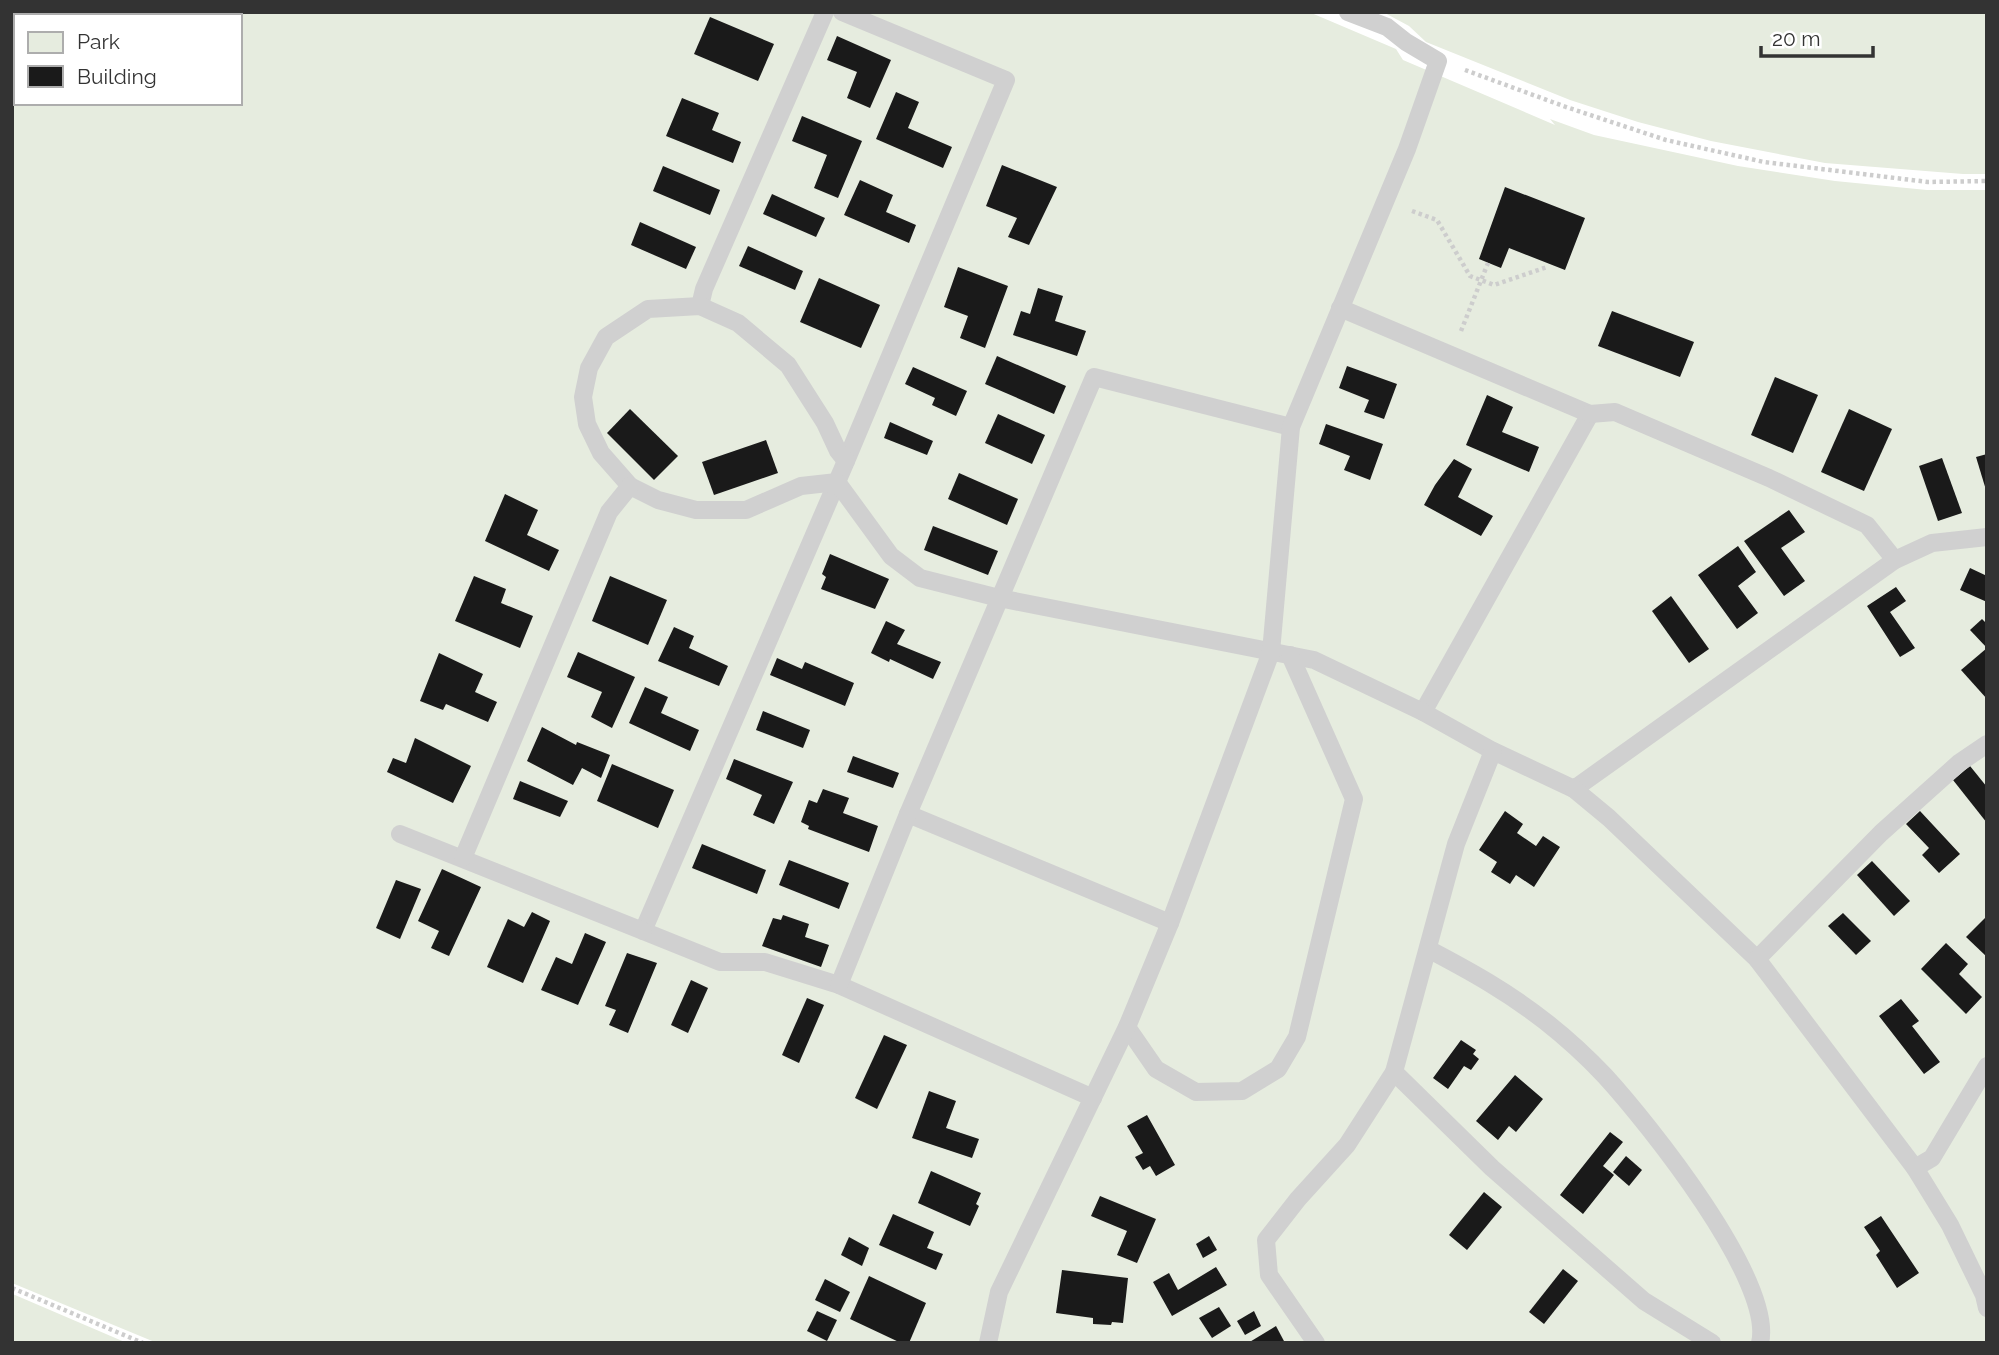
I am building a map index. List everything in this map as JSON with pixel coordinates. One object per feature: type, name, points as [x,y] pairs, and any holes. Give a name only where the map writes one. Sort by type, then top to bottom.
[{"type":"lane","points":[[700,306],[704,289],[825,12]]},
{"type":"lane","points":[[643,931],[846,461],[1006,80],[842,12]]},
{"type":"lane","points":[[988,1343],[999,1292],[1127,1027],[1170,923],[1272,652],[1291,427],[1407,149],[1438,61],[1387,27],[1348,12]]},
{"type":"lane","points":[[837,482],[801,486],[746,510],[696,510],[658,500],[630,486],[601,453],[587,424],[583,397],[589,368],[606,337],[648,309],[700,306],[738,323],[788,365],[846,461]]},
{"type":"lane","points":[[1340,308],[1590,414],[1615,412],[1769,478],[1867,525],[1895,560]]},
{"type":"lane","points":[[839,985],[908,814],[1094,377],[1291,427]]},
{"type":"lane","points":[[1423,712],[1590,414]]},
{"type":"lane","points":[[837,482],[891,556],[920,578],[999,598],[1314,660],[1574,789],[1619,826],[1757,959],[1915,1168],[1951,1225],[1984,1295],[1987,1308]]},
{"type":"lane","points":[[463,858],[609,512],[630,486]]},
{"type":"lane","points":[[1574,789],[1895,560],[1933,543],[1987,537]]},
{"type":"lane","points":[[1127,1027],[1156,1069],[1196,1092],[1242,1091],[1278,1069],[1297,1037],[1354,799],[1290,655]]},
{"type":"lane","points":[[1757,959],[1881,833],[1959,762],[1987,744]]},
{"type":"lane","points":[[1316,1343],[1269,1275],[1266,1240],[1298,1199],[1347,1145],[1394,1072],[1456,844],[1493,751]]},
{"type":"lane","points":[[908,814],[1170,923]]},
{"type":"lane","points":[[400,834],[720,962],[765,962],[839,985],[1093,1098]]},
{"type":"lane","points":[[1428,949],[1484,978],[1546,1023],[1604,1075],[1688,1178],[1724,1234],[1757,1302],[1760,1343]]},
{"type":"lane","points":[[1915,1168],[1932,1158],[1987,1066]]},
{"type":"lane","points":[[1394,1072],[1492,1168],[1644,1301],[1712,1343]]},
{"type":"path","points":[[1438,61],[1666,140],[1778,163],[1928,182],[1987,181]]},
{"type":"path","points":[[1385,200],[1437,220],[1471,276],[1482,281],[1494,285],[1547,267]]},
{"type":"path","points":[[1451,355],[1488,263]]},
{"type":"path","points":[[12,1288],[143,1343]]},
{"type":"green space","points":[[12,12],[1309,12],[1396,49],[1403,60],[1555,125],[1550,119],[1594,135],[1738,166],[1835,181],[1927,190],[1987,190],[1987,1343],[157,1343],[12,1283]]},
{"type":"green space","points":[[1383,12],[1987,12],[1987,174],[1825,163],[1711,141],[1638,122],[1570,100],[1426,42],[1409,26]]},
{"type":"green space","points":[[12,1294],[15,1295],[127,1343],[12,1343]]},
{"type":"building","points":[[710,17],[774,44],[758,81],[694,54]]},
{"type":"building","points":[[837,36],[891,60],[870,108],[847,98],[857,72],[827,60]]},
{"type":"building","points":[[896,92],[919,102],[908,128],[952,147],[943,168],[876,139]]},
{"type":"building","points":[[682,98],[719,113],[712,130],[741,142],[733,163],[666,136]]},
{"type":"building","points":[[802,116],[862,141],[838,198],[814,188],[827,155],[792,141]]},
{"type":"building","points":[[1002,165],[1057,187],[1029,245],[1008,237],[1017,218],[986,206]]},
{"type":"building","points":[[663,166],[720,190],[710,215],[653,191]]},
{"type":"building","points":[[860,180],[893,195],[886,212],[916,225],[909,243],[844,215]]},
{"type":"building","points":[[1505,187],[1585,218],[1565,270],[1509,248],[1501,268],[1479,259]]},
{"type":"building","points":[[772,194],[825,218],[816,237],[763,214]]},
{"type":"building","points":[[640,222],[696,247],[686,269],[631,245]]},
{"type":"building","points":[[748,246],[803,271],[795,290],[739,266]]},
{"type":"building","points":[[958,267],[1008,286],[985,348],[960,338],[968,316],[944,307]]},
{"type":"building","points":[[819,278],[880,305],[861,348],[800,322]]},
{"type":"building","points":[[1038,288],[1063,296],[1055,321],[1086,331],[1077,356],[1013,335],[1021,311],[1030,314]]},
{"type":"building","points":[[1612,311],[1694,342],[1680,377],[1598,346]]},
{"type":"building","points":[[997,356],[1066,386],[1054,414],[985,384]]},
{"type":"building","points":[[1347,366],[1397,384],[1384,419],[1364,412],[1369,400],[1339,388]]},
{"type":"building","points":[[913,367],[967,391],[956,416],[932,405],[935,398],[905,384]]},
{"type":"building","points":[[1775,377],[1818,395],[1793,453],[1751,435]]},
{"type":"building","points":[[1487,395],[1513,407],[1502,432],[1539,447],[1529,472],[1466,445]]},
{"type":"building","points":[[630,409],[678,456],[654,480],[607,433]]},
{"type":"building","points":[[1849,409],[1892,429],[1864,491],[1821,472]]},
{"type":"building","points":[[998,414],[1045,435],[1032,464],[985,443]]},
{"type":"building","points":[[890,422],[933,441],[927,455],[884,438]]},
{"type":"building","points":[[1326,424],[1383,444],[1370,480],[1344,470],[1350,456],[1319,444]]},
{"type":"building","points":[[766,440],[778,473],[714,495],[702,462]]},
{"type":"building","points":[[1987,454],[1987,490],[1986,490],[1976,457]]},
{"type":"building","points":[[1942,458],[1962,513],[1938,521],[1919,466]]},
{"type":"building","points":[[1454,459],[1472,469],[1458,497],[1493,516],[1481,536],[1424,505]]},
{"type":"building","points":[[959,473],[1018,499],[1007,525],[948,499]]},
{"type":"building","points":[[505,494],[538,510],[527,535],[559,550],[549,571],[485,541]]},
{"type":"building","points":[[1789,510],[1805,532],[1781,548],[1805,581],[1784,596],[1744,541]]},
{"type":"building","points":[[933,526],[998,551],[988,575],[924,550]]},
{"type":"building","points":[[1738,546],[1756,572],[1738,586],[1758,613],[1737,629],[1698,575]]},
{"type":"building","points":[[830,554],[889,579],[875,609],[821,589],[826,577],[822,574]]},
{"type":"building","points":[[1970,568],[1987,576],[1987,602],[1960,590]]},
{"type":"building","points":[[474,576],[506,589],[501,603],[533,616],[520,648],[455,621]]},
{"type":"building","points":[[610,576],[667,600],[648,645],[592,621]]},
{"type":"building","points":[[1896,587],[1906,601],[1890,612],[1915,648],[1900,657],[1867,606]]},
{"type":"building","points":[[1671,596],[1709,649],[1689,663],[1652,611]]},
{"type":"building","points":[[1982,619],[1987,624],[1987,648],[1970,630]]},
{"type":"building","points":[[886,621],[905,630],[897,644],[941,662],[933,679],[871,653]]},
{"type":"building","points":[[674,627],[694,636],[689,648],[728,666],[719,686],[658,661]]},
{"type":"building","points":[[1987,648],[1987,699],[1961,670]]},
{"type":"building","points":[[578,652],[635,677],[612,728],[591,717],[602,692],[567,677]]},
{"type":"building","points":[[439,653],[483,674],[475,692],[497,702],[488,722],[446,704],[443,710],[420,701]]},
{"type":"building","points":[[777,658],[802,669],[805,662],[854,683],[845,706],[770,675]]},
{"type":"building","points":[[645,687],[668,697],[661,713],[699,730],[690,751],[629,723]]},
{"type":"building","points":[[763,711],[810,730],[803,748],[756,730]]},
{"type":"building","points":[[542,727],[576,745],[577,742],[610,755],[601,778],[582,768],[573,785],[527,761]]},
{"type":"building","points":[[415,738],[471,766],[453,803],[387,772],[393,758],[406,763]]},
{"type":"building","points":[[853,756],[899,773],[893,788],[847,772]]},
{"type":"building","points":[[734,759],[793,782],[774,824],[753,815],[762,795],[726,779]]},
{"type":"building","points":[[612,764],[674,790],[658,828],[597,801]]},
{"type":"building","points":[[1970,766],[1987,787],[1987,823],[1953,780]]},
{"type":"building","points":[[520,781],[568,801],[560,817],[513,799]]},
{"type":"building","points":[[823,789],[849,798],[843,813],[878,826],[869,852],[808,829],[809,826],[801,822],[809,800],[817,803]]},
{"type":"building","points":[[1505,811],[1523,824],[1517,833],[1536,846],[1543,836],[1560,847],[1534,887],[1516,875],[1510,884],[1491,872],[1497,862],[1479,850]]},
{"type":"building","points":[[1920,811],[1960,854],[1939,873],[1922,855],[1929,848],[1906,824]]},
{"type":"building","points":[[702,844],[766,870],[757,894],[692,868]]},
{"type":"building","points":[[789,860],[849,883],[839,909],[779,885]]},
{"type":"building","points":[[1872,861],[1910,901],[1894,916],[1857,875]]},
{"type":"building","points":[[442,869],[481,887],[449,956],[431,948],[439,931],[418,921]]},
{"type":"building","points":[[396,880],[421,889],[400,939],[376,928]]},
{"type":"building","points":[[532,912],[550,921],[523,983],[487,967],[508,919],[524,927]]},
{"type":"building","points":[[1843,913],[1871,941],[1856,955],[1828,926]]},
{"type":"building","points":[[783,915],[809,924],[805,937],[829,945],[821,967],[762,946],[773,918],[781,920]]},
{"type":"building","points":[[1987,916],[1987,957],[1966,937]]},
{"type":"building","points":[[585,933],[606,942],[578,1005],[541,990],[556,957],[572,964]]},
{"type":"building","points":[[1946,943],[1968,964],[1959,974],[1982,997],[1966,1014],[1921,969]]},
{"type":"building","points":[[627,953],[657,963],[628,1033],[609,1025],[616,1010],[605,1006]]},
{"type":"building","points":[[691,980],[708,988],[688,1033],[671,1025]]},
{"type":"building","points":[[807,998],[824,1005],[799,1063],[782,1055]]},
{"type":"building","points":[[1901,999],[1919,1021],[1912,1026],[1940,1062],[1924,1074],[1879,1016]]},
{"type":"building","points":[[884,1035],[907,1045],[877,1109],[855,1098]]},
{"type":"building","points":[[1461,1040],[1476,1050],[1473,1054],[1479,1059],[1471,1070],[1464,1066],[1448,1089],[1433,1078]]},
{"type":"building","points":[[1515,1075],[1543,1099],[1516,1132],[1509,1126],[1498,1140],[1476,1121]]},
{"type":"building","points":[[929,1091],[956,1101],[946,1128],[979,1139],[972,1158],[912,1138]]},
{"type":"building","points":[[1147,1115],[1175,1165],[1156,1176],[1150,1166],[1143,1170],[1135,1157],[1143,1153],[1127,1126]]},
{"type":"building","points":[[1610,1132],[1623,1142],[1603,1166],[1614,1175],[1583,1214],[1560,1195]]},
{"type":"building","points":[[1626,1156],[1642,1170],[1629,1186],[1613,1172]]},
{"type":"building","points":[[931,1171],[981,1193],[976,1204],[979,1206],[970,1226],[918,1203]]},
{"type":"building","points":[[1484,1192],[1502,1207],[1467,1250],[1449,1235]]},
{"type":"building","points":[[1100,1196],[1156,1219],[1137,1263],[1117,1255],[1127,1231],[1091,1216]]},
{"type":"building","points":[[893,1214],[934,1232],[927,1248],[943,1254],[936,1270],[879,1245]]},
{"type":"building","points":[[1881,1216],[1919,1273],[1897,1288],[1876,1255],[1880,1251],[1864,1227]]},
{"type":"building","points":[[1209,1236],[1217,1250],[1203,1258],[1196,1244]]},
{"type":"building","points":[[849,1237],[869,1248],[862,1266],[841,1255]]},
{"type":"building","points":[[1216,1267],[1227,1285],[1172,1316],[1153,1282],[1169,1273],[1178,1290]]},
{"type":"building","points":[[1563,1269],[1578,1281],[1544,1324],[1529,1312]]},
{"type":"building","points":[[1062,1270],[1128,1278],[1123,1323],[1093,1324],[1093,1318],[1056,1313]]},
{"type":"building","points":[[869,1276],[926,1303],[909,1343],[901,1343],[850,1319]]},
{"type":"building","points":[[825,1279],[850,1292],[840,1312],[815,1300]]},
{"type":"building","points":[[1219,1307],[1231,1326],[1212,1338],[1199,1318]]},
{"type":"building","points":[[817,1311],[837,1320],[827,1341],[807,1331]]},
{"type":"building","points":[[1254,1311],[1261,1326],[1245,1335],[1237,1321]]},
{"type":"building","points":[[1276,1326],[1285,1343],[1248,1343]]}]
